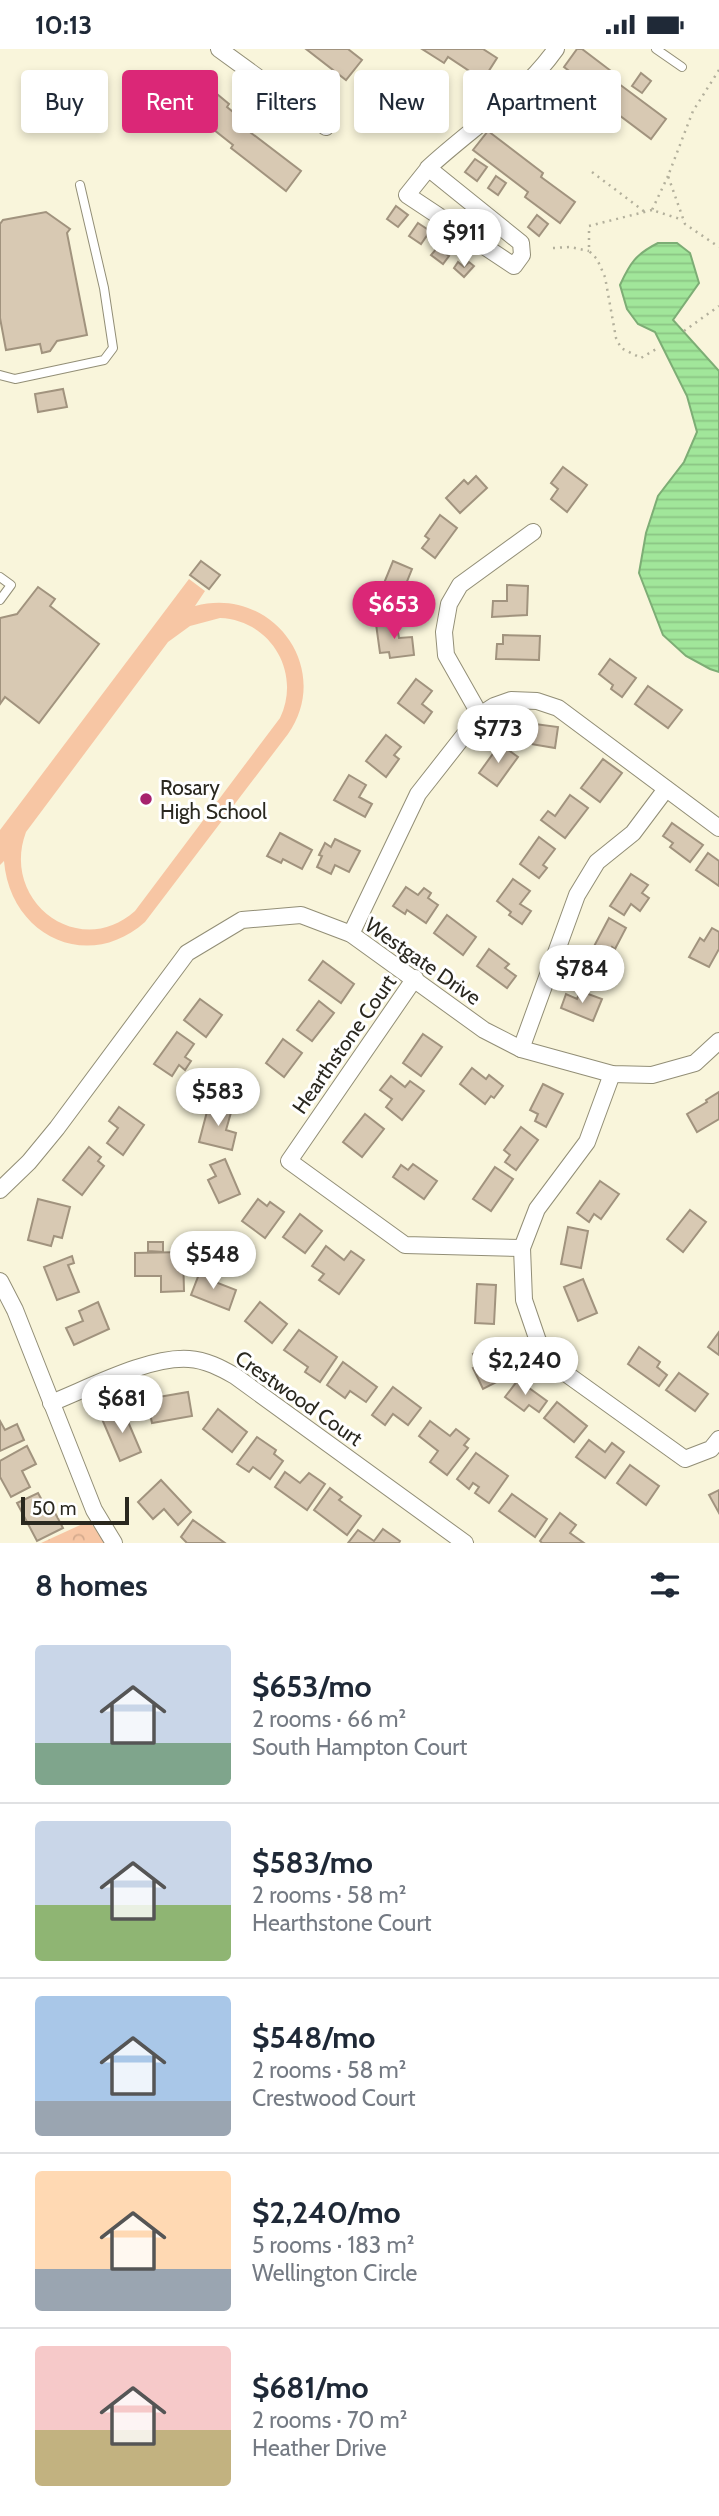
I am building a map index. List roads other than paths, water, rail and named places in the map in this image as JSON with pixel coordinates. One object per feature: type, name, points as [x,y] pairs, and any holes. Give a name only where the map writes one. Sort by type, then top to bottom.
[{"type":"street","points":[[219,49],[248,70]]},
{"type":"street","points":[[428,168],[521,243],[522,255],[514,266],[407,195],[428,168],[517,94],[556,49]]},
{"type":"street","points":[[480,715],[446,655],[444,632],[449,604],[465,580],[533,532]]},
{"type":"street","points":[[351,934],[418,794],[480,715],[511,700],[537,701],[558,708],[719,828]]},
{"type":"street","points":[[521,1049],[577,895],[597,862],[633,833],[666,789]]},
{"type":"street","name":"Westgate Drive","points":[[0,1190],[29,1162],[57,1128],[187,953],[242,920],[301,915],[351,934],[415,978],[484,1031],[521,1049],[612,1074],[652,1075],[695,1063],[719,1041]]},
{"type":"street","name":"Hearthstone Court","points":[[415,978],[289,1161],[405,1245],[522,1248]]},
{"type":"street","points":[[612,1074],[587,1142],[537,1209],[522,1248],[524,1300],[538,1341],[568,1375],[685,1459],[711,1449],[719,1439]]},
{"type":"street","points":[[0,1281],[15,1310],[94,1510],[114,1543]]},
{"type":"street","name":"Crestwood Court","points":[[51,1403],[166,1359],[191,1359],[215,1365],[235,1376],[465,1543]]},
{"type":"lane","points":[[656,49],[682,67]]},
{"type":"lane","points":[[0,375],[15,379],[104,360],[113,348],[104,288],[80,185]]},
{"type":"lane","points":[[0,577],[11,585],[0,600]]},
{"type":"place","name":"Rosary High School","points":[[146,799]]}]
